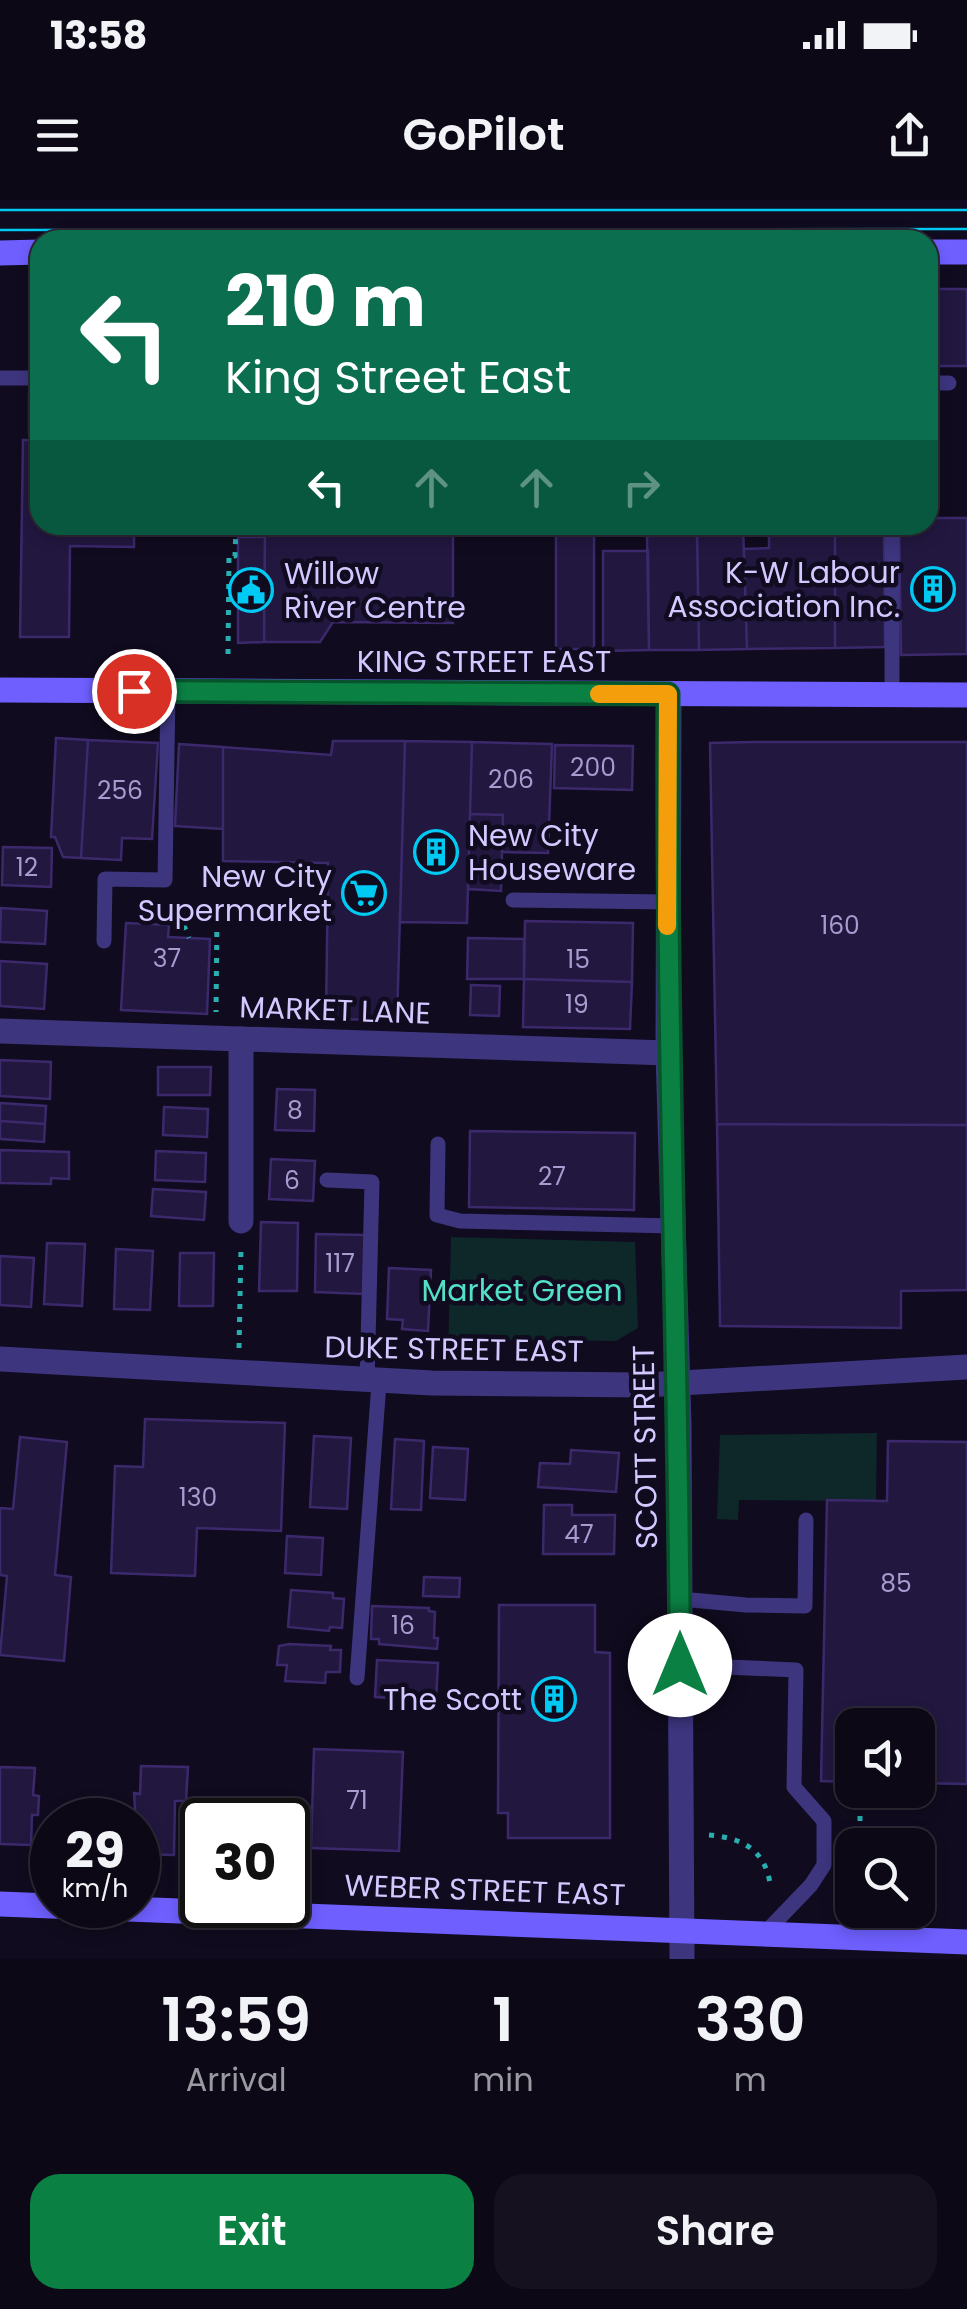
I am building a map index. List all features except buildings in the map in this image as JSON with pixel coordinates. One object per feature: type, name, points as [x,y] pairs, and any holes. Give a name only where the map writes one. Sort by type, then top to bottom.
[{"type":"main road","points":[[0,253],[30,252]]},
{"type":"main road","points":[[938,252],[967,252]]},
{"type":"main road","name":"KING STREET EAST","points":[[0,690],[967,695]]},
{"type":"main road","name":"WEBER STREET EAST","points":[[0,1904],[967,1942]]},
{"type":"street","points":[[0,253],[0,270]]},
{"type":"street","name":"SCOTT STREET","points":[[668,694],[668,1054],[678,1382],[682,1959]]},
{"type":"street","name":"MARKET LANE","points":[[0,1031],[668,1054]]},
{"type":"street","points":[[228,1039],[241,1221]]},
{"type":"street","name":"DUKE STREET EAST","points":[[0,1359],[373,1382],[678,1382],[967,1366]]},
{"type":"lane","points":[[0,378],[30,378]]},
{"type":"lane","points":[[938,383],[949,383]]},
{"type":"lane","points":[[892,535],[892,694]]},
{"type":"lane","points":[[104,940],[105,879],[165,880],[168,691]]},
{"type":"lane","points":[[513,900],[667,902]]},
{"type":"lane","points":[[438,1144],[438,1215],[460,1221],[673,1226]]},
{"type":"lane","points":[[327,1180],[372,1182],[373,1382],[357,1678]]},
{"type":"lane","points":[[680,1599],[805,1606],[806,1520]]},
{"type":"lane","points":[[680,1665],[796,1670],[794,1788],[824,1821],[824,1865],[811,1885],[766,1933]]},
{"type":"path","points":[[228,654],[228,555],[235,556],[236,535]]},
{"type":"path","points":[[165,880],[189,938]]},
{"type":"path","points":[[180,916],[217,917],[228,1039]]},
{"type":"path","points":[[239,1358],[241,1221]]},
{"type":"path","points":[[704,1835],[742,1841],[758,1852],[767,1866],[770,1883]]},
{"type":"green space","name":"Market Green","points":[[451,1237],[635,1242],[638,1328],[616,1341],[505,1340],[448,1360]]},
{"type":"green space","points":[[877,1433],[876,1501],[739,1500],[738,1520],[717,1519],[720,1435]]},
{"type":"tram line","points":[[0,210],[967,210]]},
{"type":"tram line","points":[[0,230],[967,229]]},
{"type":"slow traffic","points":[[599,694],[668,694],[667,926]]},
{"type":"place","name":"K-W Labour Association Inc.","points":[[933,589]]},
{"type":"place","name":"Willow River Centre","points":[[251,590]]},
{"type":"place","name":"New City Houseware","points":[[436,852]]},
{"type":"place","name":"New City Supermarket","points":[[364,893]]},
{"type":"place","name":"The Scott","points":[[554,1699]]},
{"type":"route","points":[[134,691],[668,694],[668,1054],[678,1360],[680,1665]]}]
